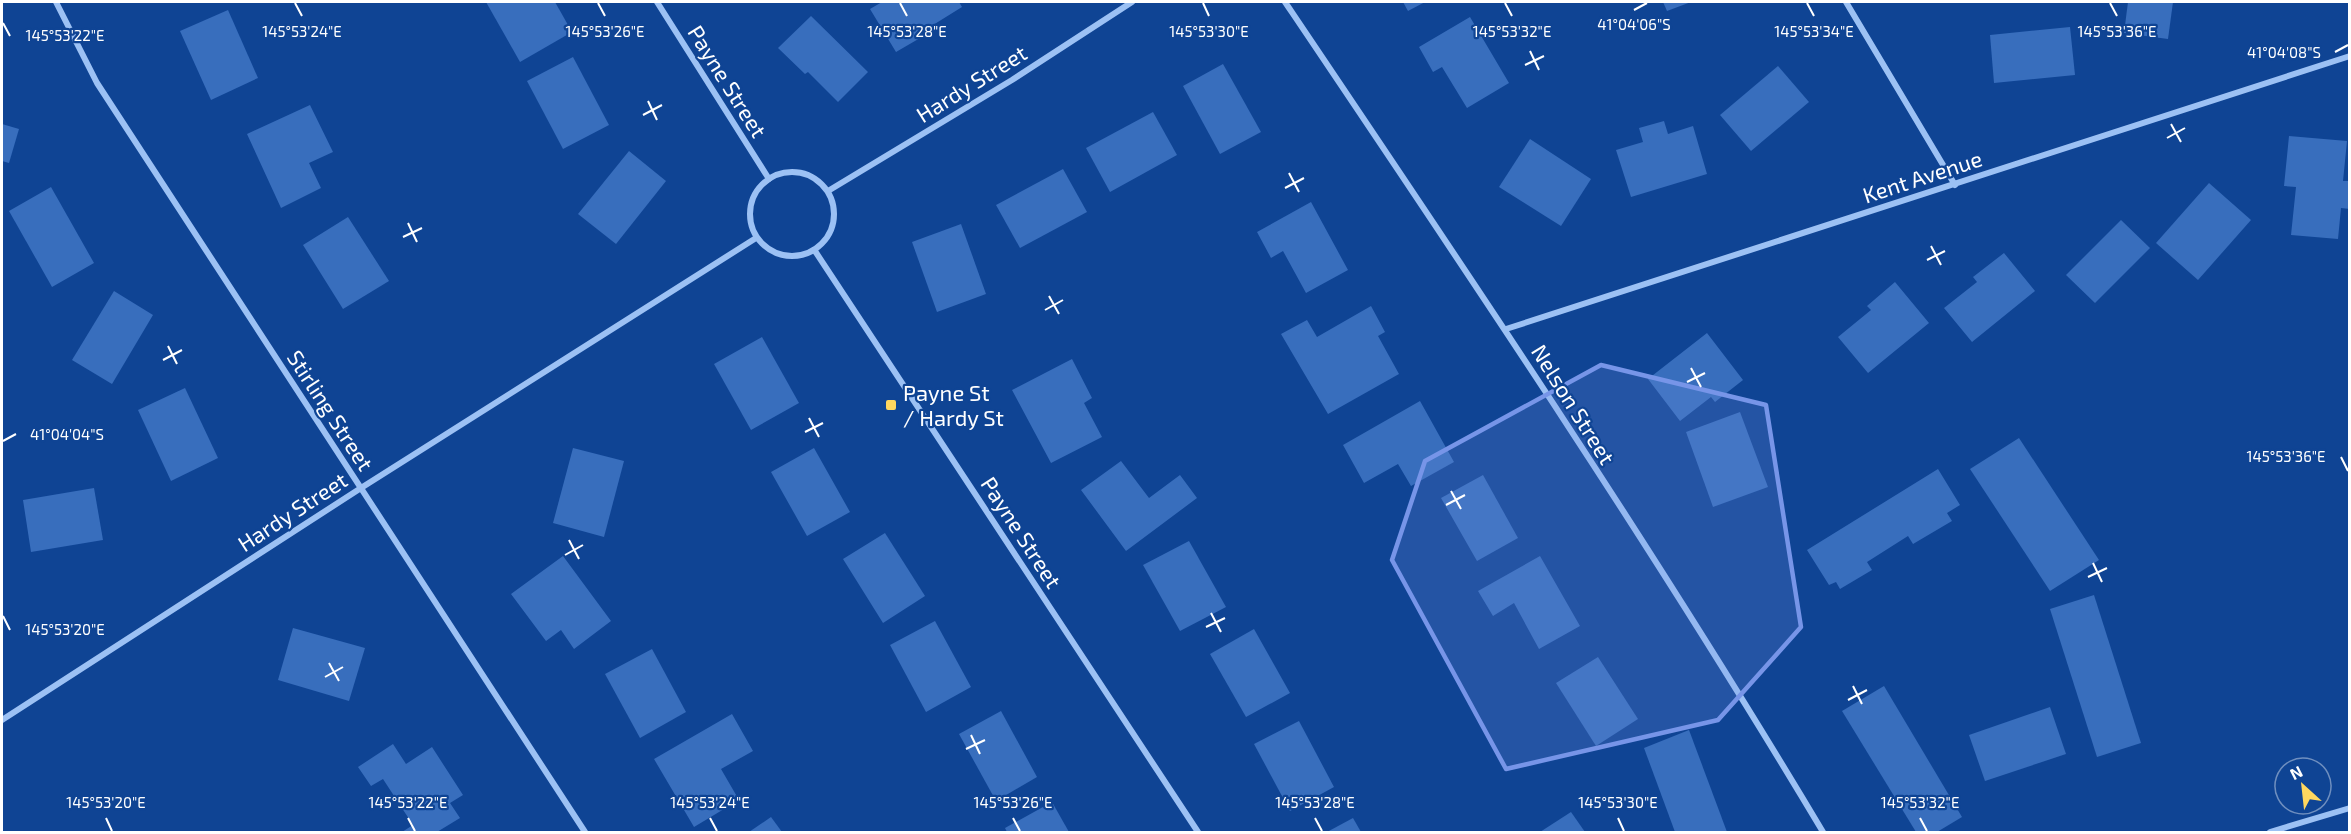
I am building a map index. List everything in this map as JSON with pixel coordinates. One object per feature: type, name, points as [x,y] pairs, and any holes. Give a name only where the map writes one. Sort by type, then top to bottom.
[{"type":"street","name":"Stirling Street","points":[[56,2],[97,83],[585,832]]},
{"type":"street","name":"Payne Street","points":[[657,2],[769,178]]},
{"type":"street","name":"Hardy Street","points":[[828,191],[1012,80],[1132,2]]},
{"type":"street","name":"Nelson Street","points":[[1285,2],[1506,329],[1752,714],[1823,832]]},
{"type":"street","points":[[1846,2],[1955,185]]},
{"type":"street","name":"Kent Avenue","points":[[1506,329],[2349,56]]},
{"type":"street","points":[[795,172],[807,175],[828,191],[833,204],[832,230],[815,250],[789,257],[776,254],[756,238],[750,225],[752,199],[759,187],[769,178],[781,173],[795,172]]},
{"type":"street","name":"Hardy Street","points":[[2,720],[361,488],[756,238]]},
{"type":"street","name":"Payne Street","points":[[815,250],[1198,832]]},
{"type":"street","points":[[2270,832],[2349,808]]},
{"type":"highlighted area","points":[[1601,365],[1766,405],[1801,627],[1718,720],[1506,769],[1392,560],[1425,461]]},
{"type":"building","points":[[486,2],[555,2],[572,32],[520,62]]},
{"type":"building","points":[[882,2],[959,2],[962,7],[925,30],[927,34],[896,52],[870,9]]},
{"type":"building","points":[[1403,2],[1425,2],[1408,11]]},
{"type":"building","points":[[1663,2],[1691,2],[1667,11]]},
{"type":"building","points":[[2128,2],[2173,2],[2168,39],[2124,33]]},
{"type":"building","points":[[228,10],[258,78],[211,100],[180,31]]},
{"type":"building","points":[[811,16],[868,72],[838,102],[808,72],[805,74],[778,48]]},
{"type":"building","points":[[1470,17],[1509,83],[1467,108],[1442,67],[1433,72],[1419,47]]},
{"type":"building","points":[[2070,27],[2075,75],[1994,83],[1990,35]]},
{"type":"building","points":[[573,57],[609,125],[563,149],[527,81]]},
{"type":"building","points":[[1223,64],[1261,132],[1220,154],[1183,86]]},
{"type":"building","points":[[1778,66],[1809,102],[1751,151],[1720,115]]},
{"type":"building","points":[[310,105],[333,152],[309,163],[321,188],[281,208],[247,134]]},
{"type":"building","points":[[1153,112],[1177,155],[1110,192],[1086,148]]},
{"type":"building","points":[[1664,121],[1668,134],[1693,126],[1707,174],[1631,197],[1616,150],[1643,142],[1639,128]]},
{"type":"building","points":[[2,124],[19,129],[9,163],[2,161]]},
{"type":"building","points":[[2289,136],[2347,141],[2343,181],[2350,181],[2350,209],[2341,208],[2338,239],[2291,235],[2296,187],[2284,186]]},
{"type":"building","points":[[1530,139],[1591,179],[1561,226],[1499,187]]},
{"type":"building","points":[[629,151],[666,181],[616,244],[578,214]]},
{"type":"building","points":[[1063,169],[1087,212],[1020,248],[996,205]]},
{"type":"building","points":[[2209,183],[2251,220],[2198,280],[2156,243]]},
{"type":"building","points":[[51,187],[94,263],[52,287],[9,211]]},
{"type":"building","points":[[1311,202],[1348,270],[1306,293],[1283,251],[1271,258],[1257,232]]},
{"type":"building","points":[[348,217],[389,281],[343,309],[303,245]]},
{"type":"building","points":[[2121,220],[2150,248],[2095,303],[2066,275]]},
{"type":"building","points":[[961,224],[986,294],[937,312],[912,242]]},
{"type":"building","points":[[2004,253],[2035,291],[1972,342],[1944,308],[1977,282],[1973,277]]},
{"type":"building","points":[[1895,282],[1929,323],[1868,373],[1838,337],[1871,310],[1867,306]]},
{"type":"building","points":[[114,291],[153,315],[112,384],[72,360]]},
{"type":"building","points":[[1371,306],[1385,332],[1378,336],[1399,374],[1328,414],[1281,334],[1307,320],[1317,337]]},
{"type":"building","points":[[1707,333],[1743,380],[1715,402],[1711,397],[1680,421],[1648,379]]},
{"type":"building","points":[[762,337],[799,403],[751,430],[714,364]]},
{"type":"building","points":[[1072,359],[1092,398],[1084,403],[1102,437],[1051,463],[1012,390]]},
{"type":"building","points":[[185,388],[218,458],[171,481],[138,410]]},
{"type":"building","points":[[1420,401],[1454,462],[1411,486],[1398,464],[1364,483],[1343,445]]},
{"type":"building","points":[[1740,412],[1768,487],[1713,507],[1686,432]]},
{"type":"building","points":[[2019,438],[2099,560],[2050,591],[1970,469]]},
{"type":"building","points":[[573,448],[624,461],[604,537],[553,523]]},
{"type":"building","points":[[814,448],[850,512],[807,536],[771,472]]},
{"type":"building","points":[[1121,461],[1149,498],[1180,475],[1197,498],[1126,551],[1081,490]]},
{"type":"building","points":[[1938,469],[1960,505],[1947,513],[1952,521],[1913,544],[1908,536],[1867,562],[1872,570],[1840,589],[1836,582],[1829,585],[1807,550]]},
{"type":"building","points":[[1483,475],[1518,538],[1477,561],[1441,498]]},
{"type":"building","points":[[94,488],[103,540],[31,552],[23,500]]},
{"type":"building","points":[[885,533],[925,596],[883,623],[843,559]]},
{"type":"building","points":[[1189,541],[1226,607],[1180,631],[1143,565]]},
{"type":"building","points":[[563,556],[611,621],[574,649],[561,630],[546,641],[511,594]]},
{"type":"building","points":[[1540,556],[1580,626],[1539,649],[1514,603],[1493,616],[1478,591]]},
{"type":"building","points":[[2094,595],[2141,743],[2097,757],[2050,609]]},
{"type":"building","points":[[935,621],[971,687],[926,712],[890,645]]},
{"type":"building","points":[[293,628],[365,648],[349,701],[278,680]]},
{"type":"building","points":[[1254,629],[1290,693],[1246,717],[1210,654]]},
{"type":"building","points":[[652,649],[686,712],[640,738],[605,674]]},
{"type":"building","points":[[1598,657],[1638,719],[1596,746],[1556,683]]},
{"type":"building","points":[[1884,686],[1962,817],[1937,832],[1916,832],[1842,711]]},
{"type":"building","points":[[2050,707],[2066,754],[1985,781],[1969,735]]},
{"type":"building","points":[[1001,711],[1037,777],[996,801],[959,734]]},
{"type":"building","points":[[732,714],[753,751],[721,769],[739,800],[694,827],[654,759]]},
{"type":"building","points":[[1299,721],[1334,787],[1290,811],[1254,744]]},
{"type":"building","points":[[1689,730],[1727,832],[1675,832],[1644,748]]},
{"type":"building","points":[[393,744],[406,764],[432,747],[463,795],[450,803],[460,818],[437,832],[402,832],[413,825],[383,779],[371,786],[358,767]]},
{"type":"building","points":[[1052,802],[1069,832],[1007,832],[1005,828]]},
{"type":"building","points":[[1571,812],[1585,832],[1540,832]]},
{"type":"building","points":[[771,817],[782,832],[749,832]]},
{"type":"building","points":[[1353,818],[1361,832],[1327,832]]},
{"type":"place","name":"Payne St / Hardy St","points":[[891,405]]}]
